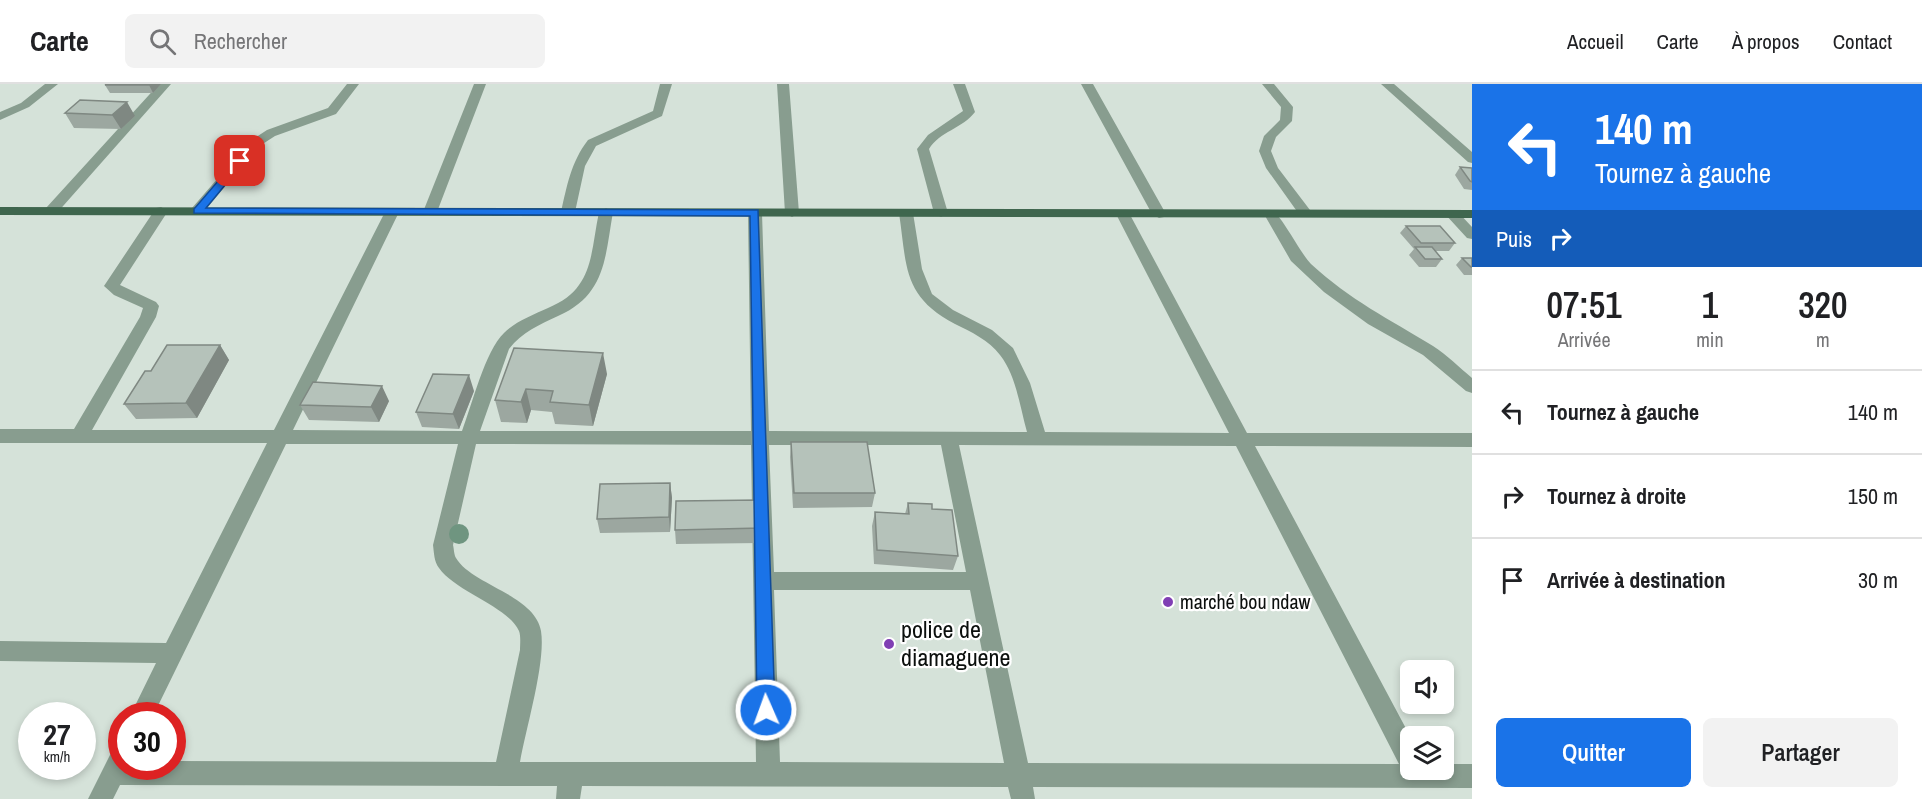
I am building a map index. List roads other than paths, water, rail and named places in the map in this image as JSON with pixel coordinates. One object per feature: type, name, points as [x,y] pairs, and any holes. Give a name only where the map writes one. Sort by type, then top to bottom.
[{"type":"main road","points":[[0,211],[1472,214]]},
{"type":"street","points":[[0,116],[25,105],[52,84]]},
{"type":"street","points":[[51,211],[165,84]]},
{"type":"street","points":[[197,211],[254,144],[271,133],[332,111],[353,84]]},
{"type":"street","points":[[430,212],[480,84]]},
{"type":"street","points":[[568,212],[581,157],[586,149],[592,143],[658,113],[666,84]]},
{"type":"street","points":[[783,84],[792,213]]},
{"type":"street","points":[[941,213],[923,149],[931,137],[965,117],[969,112],[959,84]]},
{"type":"street","points":[[1088,84],[1159,214]]},
{"type":"street","points":[[1268,84],[1287,107],[1286,121],[1270,136],[1265,151],[1272,168],[1306,214]]},
{"type":"street","points":[[1388,84],[1472,159]]},
{"type":"street","points":[[79,436],[148,317],[151,306],[142,299],[116,291],[112,286],[161,211]]},
{"type":"street","points":[[148,702],[392,212]]},
{"type":"street","points":[[505,774],[531,650],[530,629],[517,612],[461,576],[446,562],[443,545],[469,437],[501,347],[509,334],[575,301],[585,292],[593,276],[606,212]]},
{"type":"street","points":[[755,213],[768,775]]},
{"type":"street","points":[[906,213],[920,285],[927,297],[994,339],[1006,351],[1014,366],[1038,439]]},
{"type":"street","points":[[1123,214],[1400,741]]},
{"type":"street","points":[[1271,214],[1296,258],[1329,289],[1374,320],[1429,351],[1472,387]]},
{"type":"street","points":[[1452,214],[1472,235]]},
{"type":"street","points":[[0,436],[1472,440]]},
{"type":"street","points":[[949,438],[1020,787]]},
{"type":"street","points":[[763,581],[978,580]]},
{"type":"street","points":[[0,651],[171,653]]},
{"type":"street","points":[[186,766],[505,774],[768,775],[1020,787],[1400,770]]},
{"type":"street","points":[[568,799],[571,774]]},
{"type":"street","points":[[1454,774],[1472,776]]},
{"type":"street","points":[[100,799],[109,780]]},
{"type":"place","name":"marché bou ndaw","points":[[1168,602]]},
{"type":"place","name":"police de diamaguene","points":[[889,644]]}]
